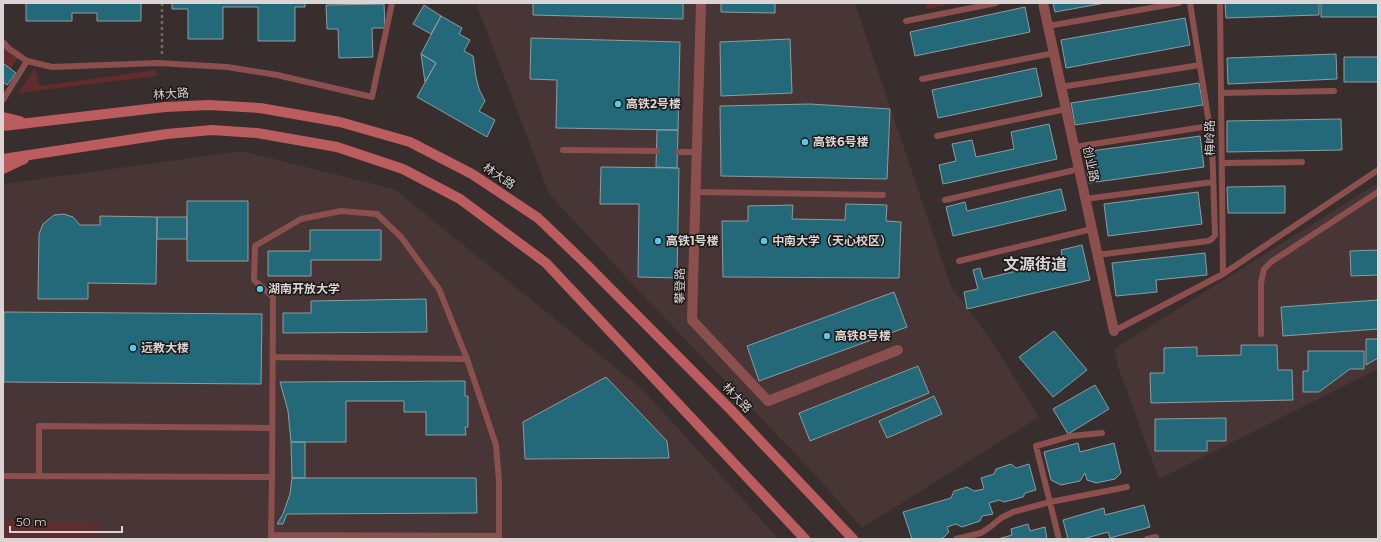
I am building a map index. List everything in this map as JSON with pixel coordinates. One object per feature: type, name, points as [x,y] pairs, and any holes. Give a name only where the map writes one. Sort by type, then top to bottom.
[{"type":"main road","name":"林大路","points":[[3,126],[165,107],[209,105],[260,108],[340,122],[410,142],[472,174],[538,218],[586,264],[731,410],[853,539]]},
{"type":"main road","points":[[3,118],[28,123]]},
{"type":"main road","points":[[3,159],[167,134],[212,130],[257,133],[337,148],[403,169],[460,199],[546,263],[805,539]]},
{"type":"main road","points":[[3,169],[33,154]]},
{"type":"street","name":"攀登路","points":[[701,3],[692,320],[768,401],[898,350]]},
{"type":"street","name":"创业路","points":[[1043,3],[1114,331]]},
{"type":"lane","points":[[3,42],[9,49],[27,61],[52,66],[162,64],[227,67],[270,74],[372,97],[392,3]]},
{"type":"lane","points":[[906,21],[996,3]]},
{"type":"lane","points":[[1048,26],[1179,3]]},
{"type":"lane","points":[[1097,255],[1208,241],[1215,235],[1212,142],[1190,3]]},
{"type":"lane","name":"梅岭路","points":[[1220,3],[1223,274]]},
{"type":"lane","points":[[922,79],[1054,53]]},
{"type":"lane","points":[[3,100],[27,61]]},
{"type":"lane","points":[[1061,87],[1200,64]]},
{"type":"lane","points":[[1221,93],[1334,91]]},
{"type":"lane","points":[[937,136],[1066,109]]},
{"type":"lane","points":[[1074,147],[1210,126]]},
{"type":"lane","points":[[563,150],[657,152]]},
{"type":"lane","points":[[678,152],[697,152]]},
{"type":"lane","points":[[1222,163],[1302,162]]},
{"type":"lane","points":[[945,200],[1079,169]]},
{"type":"lane","points":[[1114,331],[1223,274],[1378,170]]},
{"type":"lane","points":[[1085,199],[1213,182]]},
{"type":"lane","points":[[696,192],[884,195]]},
{"type":"lane","points":[[1261,334],[1261,282],[1264,269],[1271,262],[1378,192]]},
{"type":"lane","points":[[341,210],[377,214],[401,237],[439,290],[467,359],[496,445],[499,481],[499,538],[271,537],[273,358],[273,297],[254,280],[255,246],[300,220],[341,210]]},
{"type":"lane","points":[[959,261],[1092,229]]},
{"type":"lane","points":[[273,358],[467,359]]},
{"type":"lane","points":[[39,476],[39,426],[272,428]]},
{"type":"lane","points":[[1059,539],[1036,446],[1071,436],[1102,434]]},
{"type":"lane","points":[[3,476],[272,477]]},
{"type":"lane","points":[[956,539],[981,533],[1001,518],[1013,512],[1050,502],[1127,486]]},
{"type":"lane","points":[[1147,539],[1156,537]]},
{"type":"path","points":[[162,3],[162,64]]},
{"type":"shaded area","name":"中南大学（天心校区）","points":[[476,3],[855,3],[951,287],[987,334],[1039,417],[862,528],[808,467],[653,306],[549,194]]},
{"type":"shaded area","points":[[925,3],[957,3],[927,9]]},
{"type":"shaded area","points":[[3,40],[21,52],[3,82]]},
{"type":"shaded area","points":[[35,68],[40,86],[156,70],[157,76],[18,93]]},
{"type":"shaded area","name":"湖南开放大学","points":[[242,151],[394,189],[642,389],[779,539],[3,539],[3,184]]},
{"type":"shaded area","points":[[1378,183],[1378,369],[1159,479],[1118,367],[1114,349]]},
{"type":"shaded area","points":[[3,520],[99,524],[98,539],[3,539]]},
{"type":"building","points":[[26,3],[141,3],[141,21],[97,21],[97,13],[72,13],[72,21],[26,21]]},
{"type":"building","points":[[172,3],[305,3],[305,7],[295,7],[295,41],[258,41],[258,7],[223,7],[223,39],[188,39],[188,9],[172,9]]},
{"type":"building","points":[[533,3],[683,3],[683,19],[533,15]]},
{"type":"building","points":[[721,3],[775,3],[775,13],[721,12]]},
{"type":"building","points":[[1053,3],[1105,3],[1055,12]]},
{"type":"building","points":[[1225,3],[1319,3],[1319,15],[1226,18]]},
{"type":"building","points":[[1321,3],[1378,3],[1378,17],[1321,17]]},
{"type":"building","points":[[384,4],[385,28],[372,28],[373,57],[339,58],[338,29],[327,29],[326,5]]},
{"type":"building","points":[[424,5],[441,16],[431,34],[413,24]]},
{"type":"building","points":[[1025,7],[1030,32],[915,56],[910,32]]},
{"type":"building","points":[[441,16],[462,28],[459,34],[470,40],[464,51],[473,56],[479,89],[485,101],[479,111],[495,120],[487,137],[417,97],[436,63],[421,54]]},
{"type":"building","points":[[1185,18],[1190,45],[1066,68],[1061,40]]},
{"type":"building","name":"高铁2号楼","points":[[531,38],[680,42],[678,130],[556,128],[557,80],[530,79]]},
{"type":"building","points":[[790,39],[792,93],[721,96],[720,42]]},
{"type":"building","points":[[421,54],[436,63],[425,82]]},
{"type":"building","points":[[1336,54],[1337,79],[1228,84],[1227,58]]},
{"type":"building","points":[[1344,57],[1378,57],[1378,82],[1344,82]]},
{"type":"building","points":[[3,63],[16,73],[7,85],[3,82]]},
{"type":"building","points":[[1036,68],[1042,96],[938,118],[932,90]]},
{"type":"building","points":[[1199,83],[1203,105],[1075,125],[1071,103]]},
{"type":"building","name":"高铁6号楼","points":[[810,104],[890,109],[887,179],[721,176],[720,106]]},
{"type":"building","points":[[1341,119],[1342,150],[1227,152],[1227,121]]},
{"type":"building","points":[[1049,124],[1057,159],[943,184],[939,165],[956,161],[952,144],[972,140],[976,157],[1014,149],[1011,132]]},
{"type":"building","points":[[657,130],[678,130],[677,168],[656,167]]},
{"type":"building","points":[[1200,136],[1204,167],[1089,183],[1084,152]]},
{"type":"building","name":"高铁1号楼","points":[[601,167],[679,168],[677,278],[638,277],[639,204],[600,204]]},
{"type":"building","points":[[1285,186],[1285,213],[1228,213],[1227,187]]},
{"type":"building","points":[[1061,189],[1066,210],[953,236],[946,207],[965,202],[967,211]]},
{"type":"building","points":[[1198,192],[1202,224],[1108,236],[1104,204]]},
{"type":"building","points":[[187,201],[248,201],[248,261],[187,261]]},
{"type":"building","points":[[846,204],[887,205],[886,221],[901,222],[899,278],[723,277],[722,221],[748,221],[748,206],[793,205],[792,219],[845,220]]},
{"type":"building","points":[[64,214],[73,217],[80,225],[100,225],[100,216],[157,217],[156,284],[88,283],[88,299],[38,299],[39,234],[43,224],[54,215]]},
{"type":"building","points":[[157,217],[187,217],[187,239],[157,239]]},
{"type":"building","points":[[310,230],[381,230],[381,260],[311,260],[311,276],[268,276],[268,251],[310,251]]},
{"type":"building","points":[[1082,245],[1090,280],[967,309],[964,292],[978,289],[973,270],[980,268],[983,279],[1063,260],[1061,250]]},
{"type":"building","points":[[1378,250],[1378,275],[1351,276],[1350,251]]},
{"type":"building","points":[[1205,253],[1207,275],[1156,280],[1157,292],[1116,296],[1112,263]]},
{"type":"building","name":"高铁8号楼","points":[[894,292],[907,327],[759,381],[747,346]]},
{"type":"building","points":[[426,299],[427,332],[283,333],[283,313],[311,313],[311,301]]},
{"type":"building","points":[[1378,300],[1378,329],[1283,336],[1281,307]]},
{"type":"building","name":"远教大楼","points":[[4,312],[262,314],[261,384],[4,382]]},
{"type":"building","points":[[1054,331],[1087,370],[1053,397],[1019,357]]},
{"type":"building","points":[[1366,339],[1378,339],[1378,358],[1366,365]]},
{"type":"building","points":[[1241,345],[1277,345],[1278,370],[1292,370],[1293,400],[1151,403],[1150,373],[1164,373],[1164,348],[1197,347],[1197,356],[1241,355]]},
{"type":"building","points":[[1308,351],[1364,351],[1364,369],[1350,369],[1319,392],[1303,392],[1303,371],[1308,371]]},
{"type":"building","points":[[918,366],[929,393],[810,441],[799,413]]},
{"type":"building","points":[[606,377],[667,441],[669,458],[525,459],[523,422]]},
{"type":"building","points":[[465,381],[465,396],[468,396],[468,427],[465,427],[466,435],[426,435],[426,412],[404,412],[404,401],[346,401],[346,442],[291,442],[288,411],[280,382]]},
{"type":"building","points":[[1095,385],[1109,409],[1068,434],[1053,409]]},
{"type":"building","points":[[934,396],[942,414],[887,438],[879,421]]},
{"type":"building","points":[[1226,418],[1226,441],[1207,441],[1207,451],[1155,451],[1155,419]]},
{"type":"building","points":[[291,442],[305,442],[305,478],[292,478]]},
{"type":"building","points":[[1078,443],[1080,452],[1114,443],[1121,473],[1115,479],[1096,483],[1087,480],[1085,473],[1080,481],[1061,485],[1051,480],[1044,452]]},
{"type":"building","points":[[1011,464],[1016,468],[1029,464],[1036,490],[1025,493],[1023,497],[1004,502],[999,500],[989,503],[993,514],[982,516],[980,521],[962,527],[956,524],[947,527],[949,532],[943,538],[912,539],[903,512],[951,498],[954,491],[967,487],[974,491],[984,489],[981,478],[994,474],[996,469]]},
{"type":"building","points":[[292,478],[476,478],[477,513],[287,514],[283,524],[277,524],[283,514],[290,494]]},
{"type":"building","points":[[1144,505],[1150,527],[1110,538],[1108,532],[1083,539],[1068,539],[1063,520],[1104,508],[1105,515]]},
{"type":"building","points":[[1028,524],[1030,531],[1045,527],[1047,539],[998,539],[1012,535],[1011,529]]},
{"type":"place","name":"高铁2号楼","points":[[618,104]]},
{"type":"place","name":"高铁6号楼","points":[[805,142]]},
{"type":"place","name":"高铁1号楼","points":[[658,241]]},
{"type":"place","name":"中南大学（天心校区）","points":[[764,241]]},
{"type":"place","name":"湖南开放大学","points":[[260,289]]},
{"type":"place","name":"高铁8号楼","points":[[827,336]]},
{"type":"place","name":"远教大楼","points":[[133,348]]},
{"type":"district","name":"文源街道","points":[[1035,264]]}]
